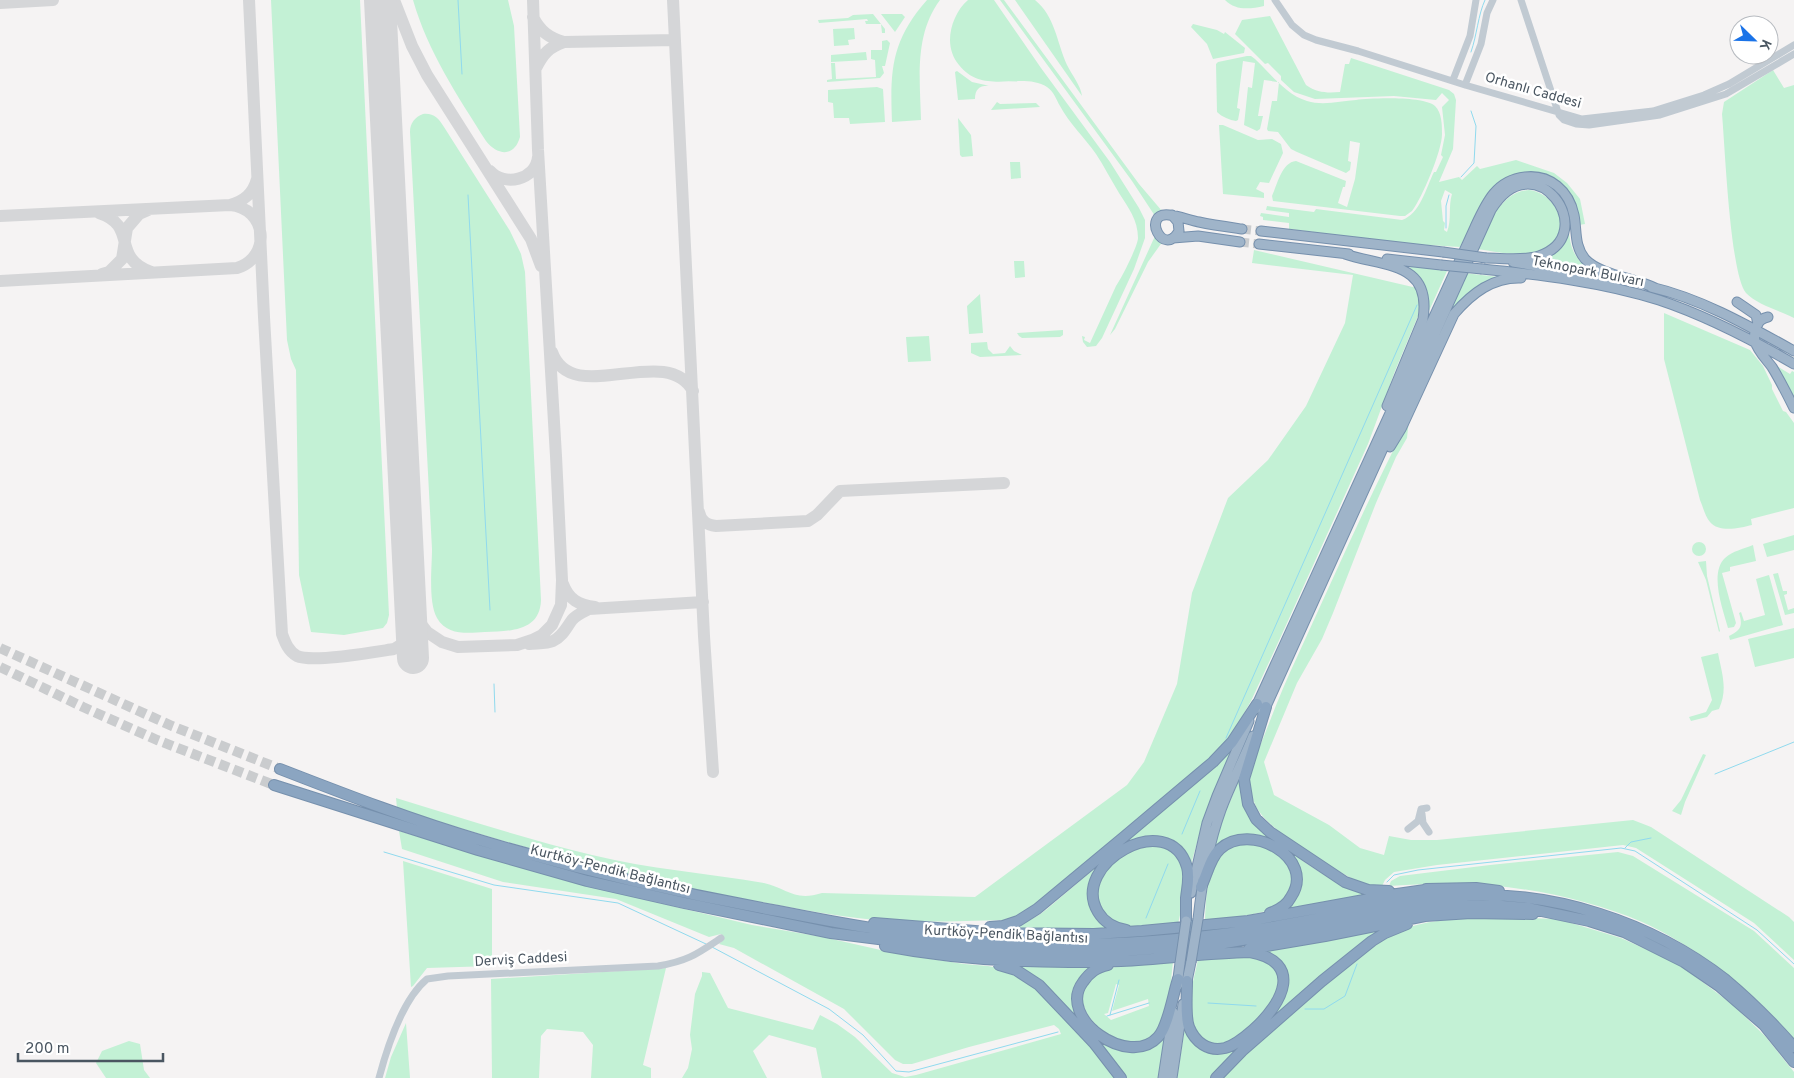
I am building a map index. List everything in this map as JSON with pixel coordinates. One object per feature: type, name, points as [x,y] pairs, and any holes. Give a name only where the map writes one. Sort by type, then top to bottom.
[{"type":"highway","points":[[1123,961],[1092,971],[1080,985],[1077,1000],[1082,1017],[1102,1037],[1116,1044],[1139,1047],[1153,1041],[1158,1036],[1167,1021],[1182,980],[1191,962],[1209,848],[1221,810],[1262,705],[1359,480],[1483,208],[1492,195],[1501,185],[1517,178],[1530,176],[1546,179],[1555,184],[1564,192],[1571,206],[1578,246],[1587,260],[1600,268],[1641,281],[1655,288]]},
{"type":"highway","points":[[1227,952],[1262,954],[1273,960],[1282,969],[1285,980],[1282,993],[1274,1008],[1259,1025],[1247,1036],[1226,1048],[1212,1049],[1197,1042],[1188,1025],[1180,963],[1197,861],[1207,823],[1217,796],[1371,479],[1474,246],[1495,204],[1503,194],[1512,188],[1529,185],[1546,190],[1559,200],[1564,211],[1565,223],[1560,240],[1552,249],[1534,257],[1486,258],[1443,252],[1261,231]]},
{"type":"highway","points":[[1240,242],[1190,236],[1165,239],[1156,232],[1155,226],[1161,216],[1172,215],[1199,222],[1242,228]]},
{"type":"highway","points":[[1172,215],[1180,226],[1178,233],[1173,238]]},
{"type":"highway","points":[[1259,244],[1345,254],[1393,265],[1404,270],[1418,281],[1424,300],[1423,318],[1388,402],[1359,480]]},
{"type":"highway","name":"Teknopark Bulvarı","points":[[1345,254],[1568,280],[1614,288],[1660,300],[1701,316],[1755,341],[1794,364]]},
{"type":"highway","name":"Teknopark Bulvarı","points":[[1486,258],[1596,275],[1655,288],[1702,304],[1756,327],[1794,351]]},
{"type":"highway","points":[[1371,479],[1401,429],[1454,314],[1467,299],[1485,286],[1509,278],[1568,280]]},
{"type":"highway","points":[[1738,302],[1756,315],[1755,341],[1794,408]]},
{"type":"highway","points":[[1756,327],[1762,318],[1768,316]]},
{"type":"highway","points":[[1262,705],[1244,779],[1248,804],[1256,819],[1277,837],[1345,882],[1368,890],[1476,888],[1512,892],[1536,900]]},
{"type":"highway","points":[[953,929],[1003,926],[1018,921],[1037,909],[1213,762],[1262,705]]},
{"type":"highway","name":"Kurtköy-Pendik Bağlantısı","points":[[280,768],[360,800],[481,841],[606,875],[719,900],[884,931],[962,940],[1032,944],[1165,940],[1252,930],[1414,900],[1453,897],[1511,897],[1536,900],[1593,912],[1625,923],[1686,953],[1724,979],[1766,1015],[1794,1047]]},
{"type":"highway","name":"Kurtköy-Pendik Bağlantısı","points":[[274,785],[478,850],[587,881],[684,903],[831,932],[968,949],[1081,954],[1219,944],[1442,906],[1491,905],[1527,908],[1589,920],[1624,932],[1684,962],[1719,986],[1764,1025],[1794,1062]]},
{"type":"highway","points":[[1202,887],[1213,860],[1219,850],[1229,842],[1244,838],[1253,839],[1266,842],[1279,849],[1294,865],[1297,885],[1293,895],[1287,903],[1276,911],[1248,920]]},
{"type":"highway","points":[[1142,931],[1123,929],[1106,922],[1096,910],[1092,890],[1098,874],[1113,857],[1122,850],[1142,842],[1159,841],[1167,843],[1174,847],[1183,858],[1188,876],[1186,921]]},
{"type":"highway","points":[[798,915],[877,924],[1000,933],[1066,934],[1142,931],[1248,920],[1432,889]]},
{"type":"highway","points":[[831,932],[852,940],[925,954],[971,959],[1069,963],[1123,961],[1227,952],[1326,936],[1425,916],[1471,913],[1559,914]]},
{"type":"highway","points":[[1216,1078],[1242,1051],[1294,1005],[1372,941],[1385,933],[1411,923],[1471,913]]},
{"type":"highway","points":[[971,959],[1016,970],[1039,985],[1094,1043],[1121,1078]]},
{"type":"highway","points":[[1163,1078],[1182,980]]},
{"type":"highway","points":[[1172,1078],[1182,980]]},
{"type":"street","name":"Orhanlı Caddesi","points":[[1275,0],[1292,25],[1312,39],[1582,118],[1663,108],[1719,90],[1794,45]]},
{"type":"street","points":[[1453,80],[1470,36],[1476,0]]},
{"type":"street","points":[[1465,85],[1481,44],[1486,13],[1492,0]]},
{"type":"street","points":[[1521,0],[1557,111]]},
{"type":"street","name":"Orhanlı Caddesi","points":[[1557,111],[1564,120],[1589,125],[1645,118],[1666,113],[1726,94],[1794,54]]},
{"type":"street","points":[[1408,828],[1418,821],[1421,809],[1427,808],[1422,812],[1421,818],[1429,832]]},
{"type":"street","name":"Derviş Caddesi","points":[[379,1078],[394,1033],[411,999],[427,979],[448,976],[658,966],[683,961],[718,940]]},
{"type":"green space","points":[[271,0],[360,0],[389,615],[387,623],[383,628],[344,635],[311,632],[299,575],[296,370],[291,359],[287,340]]},
{"type":"green space","points":[[413,0],[508,0],[514,26],[520,137],[517,144],[510,151],[505,152],[495,149],[486,141],[454,90],[435,55]]},
{"type":"green space","points":[[927,0],[940,0],[926,28],[922,43],[920,58],[921,120],[892,122],[892,87],[895,57],[906,29]]},
{"type":"green space","points":[[968,0],[994,0],[1110,162],[1145,220],[1145,238],[1134,269],[1102,338],[1096,346],[1087,347],[1083,342],[1082,336],[1085,337],[1084,340],[1090,343],[1132,255],[1138,238],[1138,231],[1134,220],[1096,154],[1047,87],[1026,81],[979,79],[969,74],[959,65],[951,47],[951,29],[957,13]]},
{"type":"green space","points":[[1000,0],[1004,0],[1139,184],[1162,211],[1155,216],[1132,181]]},
{"type":"green space","points":[[1015,0],[1035,0],[1042,6],[1055,30],[1067,65],[1078,84],[1082,96]]},
{"type":"green space","points":[[1225,0],[1264,0],[1264,6],[1238,8]]},
{"type":"green space","points":[[873,14],[881,24],[866,24],[865,21],[868,21],[867,19],[819,23],[818,20],[848,18],[853,15]]},
{"type":"green space","points":[[881,14],[902,14],[905,17],[895,32]]},
{"type":"green space","points":[[1270,16],[1306,85],[1314,90],[1340,92],[1345,64],[1349,64],[1351,58],[1449,90],[1454,94],[1456,100],[1453,149],[1439,182],[1459,177],[1462,180],[1477,166],[1480,169],[1516,160],[1554,173],[1567,183],[1580,199],[1585,224],[1579,225],[1573,201],[1537,173],[1523,172],[1506,178],[1486,195],[1460,247],[1412,244],[1289,229],[1289,223],[1263,220],[1263,217],[1260,216],[1261,213],[1289,217],[1289,213],[1266,210],[1267,206],[1314,212],[1316,209],[1402,220],[1408,217],[1418,206],[1443,157],[1441,155],[1445,135],[1442,107],[1449,100],[1442,93],[1436,100],[1394,96],[1315,99],[1294,92],[1281,80],[1281,76],[1268,63],[1265,64],[1235,34],[1242,20]],"holes":[[[1445,190],[1452,194],[1450,204],[1447,232],[1444,230],[1445,223],[1443,221],[1441,201]]]},
{"type":"green space","points":[[881,24],[885,29],[885,33],[882,33]]},
{"type":"green space","points":[[1193,24],[1217,30],[1224,34],[1225,32],[1245,48],[1244,53],[1213,59],[1207,44],[1191,27]]},
{"type":"green space","points":[[854,28],[855,39],[848,40],[849,45],[834,46],[833,29]]},
{"type":"green space","points":[[887,40],[890,43],[885,66],[882,66],[884,73],[880,78],[827,82],[827,80],[832,79],[831,63],[835,63],[836,79],[876,77],[875,60],[871,59],[871,50],[882,50],[882,41]]},
{"type":"green space","points":[[866,52],[867,60],[831,62],[831,55]]},
{"type":"green space","points":[[1247,56],[1255,59],[1278,82],[1264,80],[1258,116],[1263,116],[1260,129],[1257,131],[1244,125],[1248,87],[1252,88],[1255,63],[1243,61],[1237,108],[1240,109],[1238,120],[1229,119],[1217,112],[1216,64]]},
{"type":"green space","points":[[1773,70],[1784,88],[1794,85],[1794,318],[1750,297],[1740,281],[1732,236],[1727,180],[1722,114],[1724,102]]},
{"type":"green space","points":[[957,71],[972,82],[990,86],[979,88],[975,99],[958,100],[955,72]]},
{"type":"green space","points":[[1279,83],[1299,98],[1313,102],[1326,103],[1397,98],[1420,101],[1435,106],[1441,119],[1441,142],[1431,174],[1412,211],[1405,216],[1400,216],[1273,201],[1272,196],[1278,180],[1287,165],[1296,161],[1346,181],[1338,203],[1347,207],[1355,179],[1360,143],[1350,141],[1348,161],[1351,162],[1350,170],[1346,173],[1291,149],[1278,132],[1268,131],[1267,129],[1272,101],[1277,101]]},
{"type":"green space","points":[[877,87],[883,89],[885,122],[850,124],[849,118],[834,118],[833,103],[828,102],[828,90]]},
{"type":"green space","points":[[997,102],[1000,104],[1036,103],[1040,107],[991,110]]},
{"type":"green space","points":[[423,114],[430,114],[435,117],[444,127],[510,231],[521,254],[525,272],[541,600],[539,611],[535,618],[522,628],[513,630],[472,633],[452,631],[441,624],[432,603],[432,549],[410,132],[414,121]]},
{"type":"green space","points":[[958,118],[971,135],[973,156],[962,157],[960,155]]},
{"type":"green space","points":[[1219,125],[1258,140],[1272,139],[1281,144],[1283,153],[1269,183],[1260,182],[1256,189],[1264,193],[1264,198],[1223,194]]},
{"type":"green space","points":[[1010,162],[1020,162],[1021,178],[1011,179]]},
{"type":"green space","points":[[1529,190],[1540,193],[1549,199],[1560,217],[1561,227],[1558,236],[1552,244],[1542,250],[1526,254],[1510,254],[1477,249],[1496,212],[1503,203],[1519,192]]},
{"type":"green space","points":[[1567,215],[1575,255],[1585,266],[1536,260],[1551,252]]},
{"type":"green space","points":[[1155,236],[1163,241],[1148,262],[1115,329],[1110,335]]},
{"type":"green space","points":[[1254,250],[1417,288],[1420,303],[1418,316],[1368,444],[1251,701],[1232,734],[1217,752],[1031,909],[1005,920],[908,921],[861,919],[832,915],[668,884],[622,873],[487,836],[397,808],[396,798],[567,849],[635,864],[764,883],[797,895],[804,896],[822,893],[975,897],[1127,785],[1144,762],[1177,684],[1192,593],[1228,498],[1268,460],[1306,406],[1345,323],[1353,275],[1252,263]]},
{"type":"green space","points":[[1014,261],[1024,261],[1025,277],[1015,278]]},
{"type":"green space","points":[[1412,266],[1447,271],[1424,322],[1427,305],[1426,292],[1420,281],[1408,269]]},
{"type":"green space","points":[[1464,273],[1499,277],[1499,279],[1483,283],[1472,290],[1447,319]]},
{"type":"green space","points":[[980,294],[983,333],[969,334],[967,306]]},
{"type":"green space","points":[[1664,313],[1750,350],[1763,366],[1783,411],[1786,412],[1794,423],[1794,508],[1751,519],[1752,525],[1736,528],[1719,528],[1708,520],[1700,500],[1664,359]]},
{"type":"green space","points":[[1063,330],[1063,335],[1060,337],[1022,338],[1017,333]]},
{"type":"green space","points":[[929,336],[931,361],[908,362],[906,337]]},
{"type":"green space","points":[[987,342],[988,349],[993,354],[1005,353],[1010,346],[1014,351],[1022,355],[980,357],[971,353],[971,343]]},
{"type":"green space","points":[[1772,363],[1790,374],[1792,371],[1794,372],[1794,403]]},
{"type":"green space","points":[[1409,419],[1407,438],[1396,457],[1376,503],[1322,639],[1297,683],[1264,762],[1274,795],[1329,825],[1360,848],[1384,855],[1389,836],[1411,840],[1437,840],[1633,820],[1651,827],[1789,917],[1794,922],[1794,960],[1754,923],[1636,848],[1623,845],[1437,865],[1394,872],[1385,880],[1382,886],[1366,886],[1356,882],[1300,847],[1271,825],[1261,814],[1251,795],[1250,789],[1251,773],[1256,757],[1293,665]]},
{"type":"green space","points":[[1794,535],[1794,550],[1767,557],[1763,544]]},
{"type":"green space","points":[[1696,542],[1702,542],[1706,549],[1702,556],[1696,556],[1692,552],[1692,546]]},
{"type":"green space","points":[[1753,545],[1756,561],[1730,567],[1730,571],[1722,573],[1736,623],[1734,627],[1728,628],[1719,592],[1718,573],[1720,565],[1731,554]]},
{"type":"green space","points":[[1706,561],[1707,576],[1719,632],[1706,580],[1698,562]]},
{"type":"green space","points":[[1778,573],[1783,591],[1787,591],[1787,594],[1784,595],[1788,610],[1794,608],[1794,613],[1785,615],[1773,574]]},
{"type":"green space","points":[[1769,575],[1783,625],[1730,640],[1729,636],[1736,632],[1741,624],[1739,613],[1741,612],[1744,621],[1765,615],[1756,579]]},
{"type":"green space","points":[[1794,628],[1794,658],[1755,667],[1748,639]]},
{"type":"green space","points":[[1718,653],[1724,688],[1722,702],[1719,709],[1712,711],[1707,717],[1691,721],[1689,717],[1706,712],[1712,700],[1701,657]]},
{"type":"green space","points":[[1234,747],[1213,793],[1190,868],[1167,840],[1120,849],[1089,893],[1093,910],[1113,930],[1057,928],[1011,930],[1047,909],[1221,761]]},
{"type":"green space","points":[[1703,754],[1706,755],[1681,815],[1672,811],[1681,800]]},
{"type":"green space","points":[[1240,777],[1241,790],[1247,811],[1264,830],[1291,853],[1334,881],[1362,893],[1373,895],[1283,911],[1295,900],[1300,889],[1301,879],[1297,862],[1287,851],[1246,835],[1229,838],[1213,851],[1224,816]]},
{"type":"green space","points":[[399,831],[571,882],[752,925],[823,937],[894,953],[1011,971],[1025,978],[1073,1025],[1118,1078],[822,1078],[816,1048],[769,1035],[753,1051],[767,1078],[682,1078],[688,1068],[692,1049],[690,1035],[695,994],[702,972],[710,973],[728,1008],[813,1030],[820,1015],[855,1037],[892,1073],[905,1077],[1061,1034],[1054,1025],[912,1064],[903,1064],[895,1060],[844,1009],[734,948],[719,944],[724,939],[721,934],[709,937],[616,899],[503,882],[402,849]]},
{"type":"green space","points":[[1254,842],[1276,851],[1287,862],[1292,875],[1291,889],[1288,896],[1278,906],[1270,910],[1242,916],[1205,920],[1208,882],[1218,855],[1230,846]]},
{"type":"green space","points":[[1142,845],[1171,848],[1185,868],[1184,897],[1178,924],[1134,927],[1119,925],[1106,918],[1095,895],[1098,882],[1116,859]]},
{"type":"green space","points":[[1618,852],[1633,856],[1754,931],[1794,968],[1794,1040],[1762,1005],[1725,973],[1684,944],[1642,922],[1598,906],[1528,890],[1457,883],[1389,886],[1391,881],[1400,876]]},
{"type":"green space","points":[[403,861],[492,889],[492,966],[427,968],[411,987]]},
{"type":"green space","points":[[1484,917],[1558,919],[1621,938],[1672,961],[1733,1005],[1765,1036],[1794,1072],[1794,1078],[1220,1078],[1333,977],[1388,936],[1406,928],[1428,923],[1450,919]]},
{"type":"green space","points":[[1396,925],[1212,1078],[1177,1078],[1185,1027],[1221,1052],[1277,1011],[1287,992],[1288,976],[1280,962],[1262,950]]},
{"type":"green space","points":[[1250,955],[1274,965],[1278,975],[1278,991],[1269,1007],[1243,1032],[1224,1043],[1216,1045],[1206,1042],[1198,1035],[1191,1021],[1189,1009],[1198,959]]},
{"type":"green space","points":[[1173,962],[1167,1008],[1162,1026],[1157,1033],[1145,1042],[1130,1043],[1114,1038],[1099,1028],[1088,1015],[1082,1000],[1085,986],[1097,973],[1122,966]],"holes":[[[1116,984],[1119,985],[1112,1011],[1148,999],[1149,1006],[1111,1020],[1104,1014],[1108,1013]]]},
{"type":"green space","points":[[1008,964],[1098,966],[1087,970],[1077,1016],[1131,1051],[1165,1033],[1158,1078],[1125,1078],[1101,1048]]},
{"type":"green space","points":[[666,968],[643,1065],[651,1068],[651,1078],[591,1078],[593,1045],[583,1032],[547,1029],[541,1036],[539,1078],[492,1078],[491,979]]},
{"type":"green space","points":[[406,1023],[410,1078],[385,1078],[391,1057]]},
{"type":"green space","points":[[129,1041],[140,1044],[144,1070],[150,1078],[106,1078],[96,1063],[102,1051]]},
{"type":"waterway","points":[[458,0],[462,74]]},
{"type":"waterway","points":[[1471,52],[1485,0]]},
{"type":"waterway","points":[[1461,177],[1474,163],[1476,126],[1471,111]]},
{"type":"waterway","points":[[468,195],[490,610]]},
{"type":"waterway","points":[[1446,228],[1446,206],[1449,195]]},
{"type":"waterway","points":[[1226,738],[1417,305]]},
{"type":"waterway","points":[[494,684],[495,712]]},
{"type":"waterway","points":[[1715,774],[1794,742]]},
{"type":"waterway","points":[[1182,834],[1200,791]]},
{"type":"waterway","points":[[1625,848],[1631,842],[1651,838]]},
{"type":"waterway","points":[[1387,882],[1394,875],[1418,870],[1621,848],[1635,851],[1757,930],[1794,964]]},
{"type":"waterway","points":[[384,852],[494,885],[618,903],[706,944]]},
{"type":"waterway","points":[[1146,918],[1168,864]]},
{"type":"waterway","points":[[712,947],[829,1009],[863,1035],[896,1071],[909,1072],[1058,1032]]},
{"type":"waterway","points":[[1305,1009],[1324,1009],[1345,996],[1357,964]]},
{"type":"waterway","points":[[1110,1015],[1119,980]]},
{"type":"waterway","points":[[1107,1016],[1149,1003]]},
{"type":"waterway","points":[[1208,1003],[1256,1006]]},
{"type":"taxiway","points":[[0,3],[53,0]]},
{"type":"taxiway","points":[[249,0],[282,634],[291,652],[305,658],[316,658],[394,649],[406,641],[412,628]]},
{"type":"taxiway","points":[[394,0],[412,46],[427,75],[531,239],[541,266]]},
{"type":"taxiway","points":[[410,597],[417,619],[427,632],[442,642],[458,647],[517,645],[532,640],[542,635],[552,625],[561,605],[562,580],[538,150],[533,0]]},
{"type":"taxiway","points":[[673,0],[704,636],[713,772]]},
{"type":"taxiway","points":[[533,17],[546,33],[564,42],[675,40]]},
{"type":"taxiway","points":[[536,68],[547,52],[554,46],[564,42]]},
{"type":"taxiway","points":[[490,171],[503,179],[518,179],[532,171],[538,157]]},
{"type":"taxiway","points":[[230,205],[247,196],[253,189],[257,179]]},
{"type":"taxiway","points":[[0,216],[230,205],[242,208],[252,215],[258,223],[260,234],[260,244],[256,254],[248,262],[237,268],[0,281]]},
{"type":"taxiway","points":[[102,274],[109,272],[122,259],[127,228],[139,214],[148,210]]},
{"type":"taxiway","points":[[99,213],[111,219],[118,226],[131,258],[139,266],[151,272]]},
{"type":"taxiway","points":[[552,352],[563,368],[579,375],[598,376],[662,372],[680,377],[693,391]]},
{"type":"taxiway","points":[[699,512],[704,522],[716,526],[808,521],[817,515],[840,491],[1004,483]]},
{"type":"taxiway","points":[[563,584],[565,590],[575,601],[595,607]]},
{"type":"taxiway","points":[[529,644],[553,641],[562,634],[574,618],[589,609],[703,602]]},
{"type":"runway","points":[[380,0],[413,658]]},
{"type":"tunnel","points":[[1242,229],[1261,231]]},
{"type":"tunnel","points":[[1240,242],[1259,244]]},
{"type":"tunnel","points":[[0,648],[172,726],[280,769]]},
{"type":"tunnel","points":[[0,667],[157,740],[274,785]]}]
